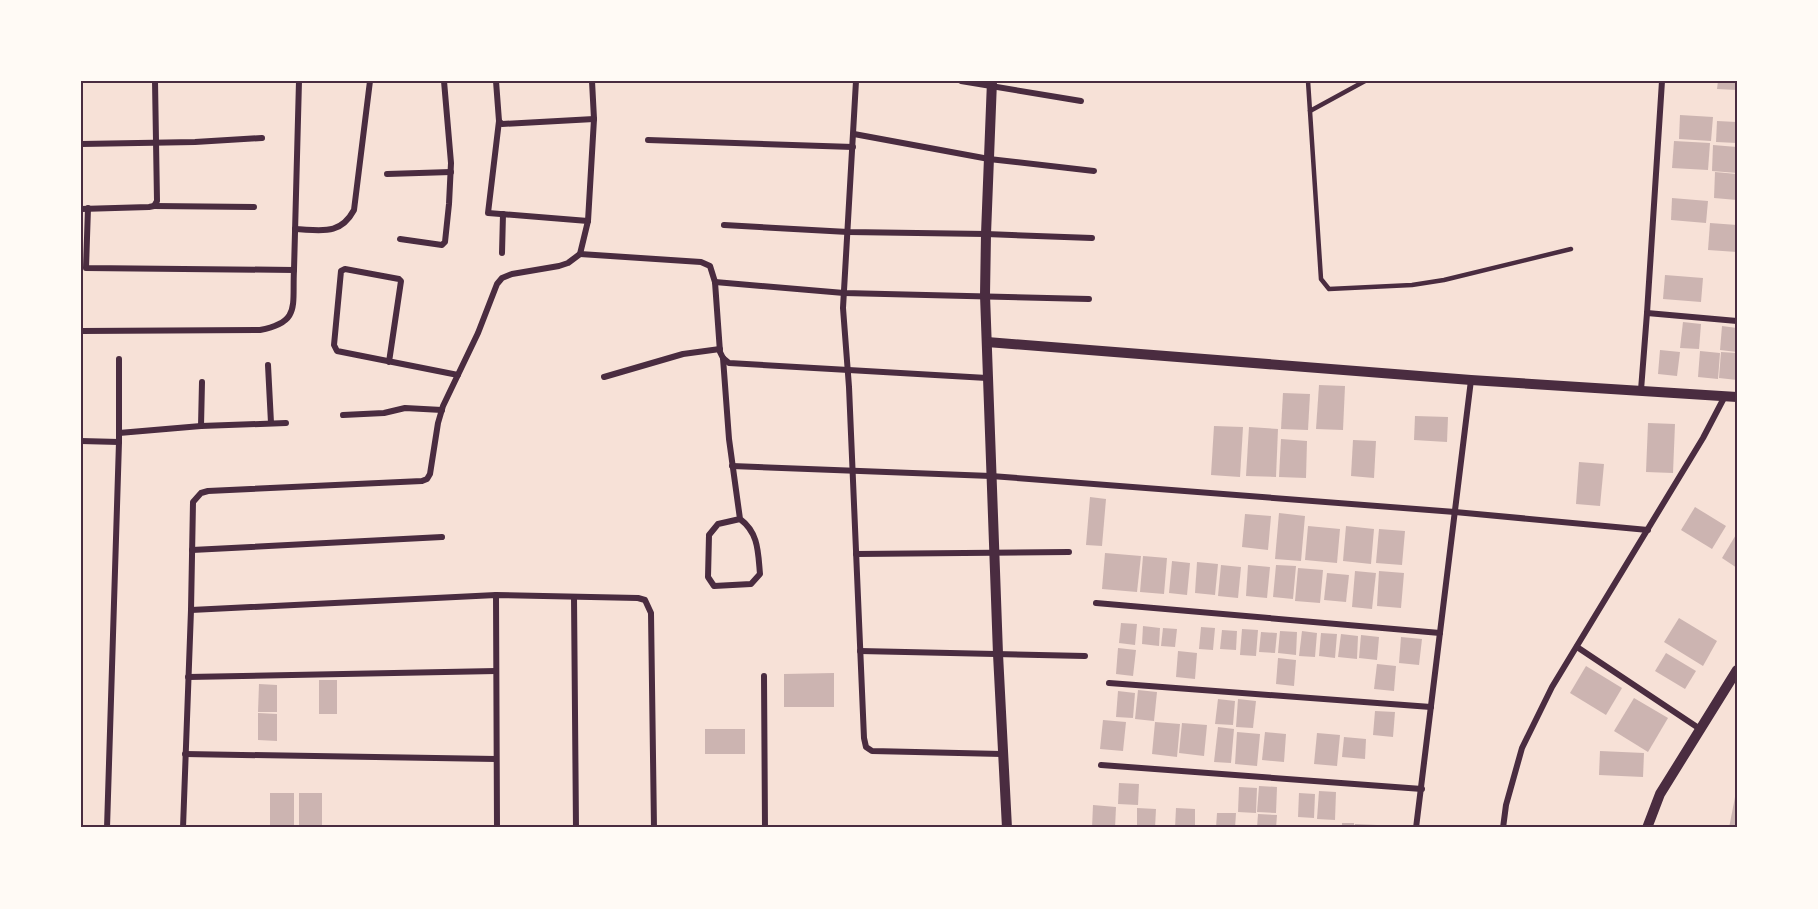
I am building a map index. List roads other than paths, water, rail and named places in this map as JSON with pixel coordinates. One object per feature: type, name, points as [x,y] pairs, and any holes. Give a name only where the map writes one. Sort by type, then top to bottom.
[{"type":"street","points":[[154,206],[157,201],[155,81]]},
{"type":"street","points":[[81,331],[260,330],[272,328],[288,319],[292,313],[294,270],[299,81]]},
{"type":"street","points":[[295,229],[328,231],[340,228],[354,210],[369,81]]},
{"type":"street","points":[[400,239],[444,244],[450,204],[451,172],[444,81]]},
{"type":"street","points":[[496,81],[499,121],[489,213],[588,221]]},
{"type":"street","points":[[183,828],[193,502],[201,493],[427,479],[430,474],[442,410],[478,333],[497,284],[502,278],[512,274],[568,263],[580,254],[588,221],[594,119],[592,81]]},
{"type":"street","points":[[856,81],[843,308],[849,387],[864,738],[866,747],[872,751],[1002,754]]},
{"type":"street","points":[[961,81],[992,84],[1081,101]]},
{"type":"street","points":[[1641,390],[1662,81]]},
{"type":"street","points":[[992,84],[985,295],[1002,754],[1008,828]]},
{"type":"street","points":[[499,121],[502,124],[594,119]]},
{"type":"street","points":[[854,134],[989,159],[1094,171]]},
{"type":"street","points":[[81,144],[262,138]]},
{"type":"street","points":[[648,140],[853,147]]},
{"type":"street","points":[[387,174],[451,172]]},
{"type":"street","points":[[254,207],[154,206],[84,209],[87,268],[294,270]]},
{"type":"street","points":[[502,214],[502,254]]},
{"type":"street","points":[[724,225],[848,232],[1092,238]]},
{"type":"street","points":[[580,254],[701,262],[710,266],[715,282],[732,466],[740,519],[748,525],[757,541],[760,574],[751,584],[714,586],[708,577],[709,535],[718,524],[740,519]]},
{"type":"street","points":[[389,362],[401,281],[345,269],[341,271],[335,348],[337,351],[389,362],[458,375]]},
{"type":"street","points":[[715,282],[844,293],[1089,298]]},
{"type":"street","points":[[1647,313],[1737,321]]},
{"type":"street","points":[[987,342],[1471,380],[1737,397]]},
{"type":"street","points":[[604,377],[683,354],[720,349]]},
{"type":"street","points":[[723,358],[729,363],[987,378]]},
{"type":"street","points":[[107,828],[119,442],[119,359]]},
{"type":"street","points":[[268,365],[271,423]]},
{"type":"street","points":[[1416,828],[1471,380]]},
{"type":"street","points":[[201,382],[201,426]]},
{"type":"street","points":[[1503,828],[1506,805],[1522,748],[1552,687],[1703,438],[1725,396]]},
{"type":"street","points":[[343,415],[384,413],[405,408],[442,410]]},
{"type":"street","points":[[119,433],[201,426],[286,423]]},
{"type":"street","points":[[81,441],[119,442]]},
{"type":"street","points":[[732,466],[991,476],[1455,512],[1648,530]]},
{"type":"street","points":[[192,550],[442,537]]},
{"type":"street","points":[[856,554],[1069,552]]},
{"type":"street","points":[[191,610],[496,595],[645,600],[651,613],[654,828]]},
{"type":"street","points":[[496,595],[497,828]]},
{"type":"street","points":[[574,597],[576,828]]},
{"type":"street","points":[[1096,603],[1440,633]]},
{"type":"street","points":[[1577,647],[1701,729]]},
{"type":"street","points":[[860,651],[1085,656]]},
{"type":"street","points":[[1647,828],[1660,794],[1737,670]]},
{"type":"street","points":[[188,677],[496,671]]},
{"type":"street","points":[[764,676],[765,828]]},
{"type":"street","points":[[1108,684],[1431,706]]},
{"type":"street","points":[[185,754],[496,759]]},
{"type":"street","points":[[1101,765],[1422,789]]},
{"type":"lane","points":[[1308,81],[1321,279],[1329,289],[1412,285],[1444,280],[1571,249]]},
{"type":"lane","points":[[1310,111],[1365,81]]}]
